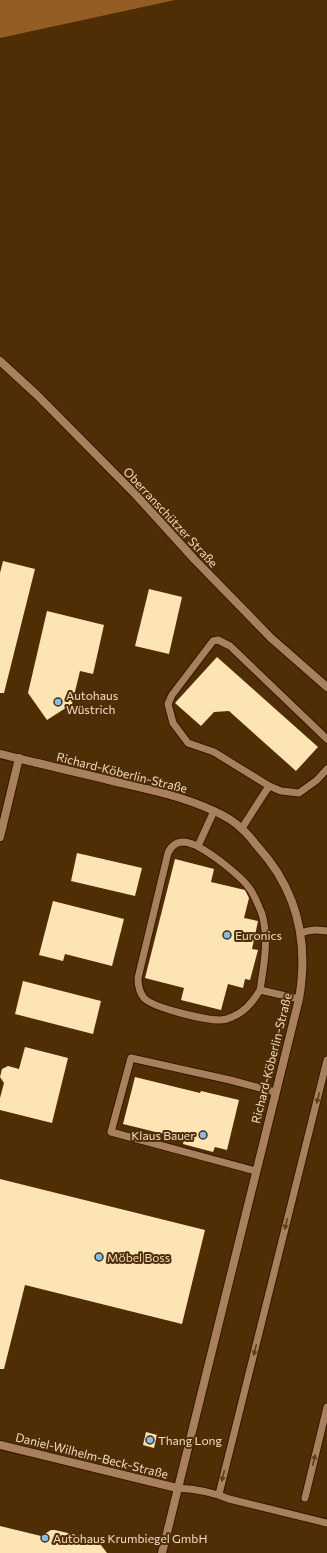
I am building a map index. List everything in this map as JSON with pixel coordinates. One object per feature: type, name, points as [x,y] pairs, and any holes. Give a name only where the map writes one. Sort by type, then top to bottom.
[{"type":"street","name":"Oberranschützer Straße","points":[[0,361],[37,395],[136,495],[195,560],[271,638],[327,687]]},
{"type":"street","name":"Richard-Köberlin-Straße","points":[[0,754],[177,796],[214,811],[242,828],[268,857],[280,874],[296,912],[301,933],[302,979],[299,999],[162,1553]]},
{"type":"street","points":[[0,837],[19,758]]},
{"type":"street","name":"Daniel-Wilhelm-Beck-Straße","points":[[0,1445],[177,1488]]},
{"type":"lane","points":[[327,739],[230,646],[218,640],[213,641],[172,695],[168,704],[173,723],[188,743],[214,752],[281,792],[299,793],[317,780],[327,769]]},
{"type":"lane","points":[[242,828],[269,786]]},
{"type":"lane","points":[[198,846],[214,811]]},
{"type":"lane","points":[[184,842],[198,846],[219,860],[251,890],[262,914],[265,951],[260,990],[248,1007],[240,1013],[221,1020],[211,1020],[160,1008],[145,999],[140,992],[138,978],[168,853],[171,847],[177,843],[184,842]]},
{"type":"lane","points":[[301,933],[313,930],[327,931]]},
{"type":"lane","points":[[260,990],[299,999]]},
{"type":"lane","points":[[256,1171],[111,1132],[131,1058],[230,1080],[275,1092]]},
{"type":"lane","points":[[219,1494],[327,1060]]},
{"type":"lane","points":[[305,1498],[327,1407]]},
{"type":"lane","points":[[177,1488],[219,1494],[229,1499],[327,1522]]},
{"type":"shaded area","points":[[0,0],[175,0],[0,38]]},
{"type":"building","points":[[3,561],[35,569],[4,693],[0,693],[0,573]]},
{"type":"building","points":[[149,589],[182,597],[169,654],[135,646]]},
{"type":"building","points":[[47,611],[104,625],[93,674],[80,671],[72,704],[47,720],[28,693]]},
{"type":"building","points":[[217,657],[318,747],[296,771],[229,711],[214,712],[201,726],[175,703]]},
{"type":"building","points":[[77,853],[142,868],[135,896],[71,881]]},
{"type":"building","points":[[175,859],[214,869],[211,882],[245,890],[249,898],[244,918],[258,921],[252,949],[258,950],[250,980],[245,979],[243,988],[228,984],[221,1010],[181,1000],[184,988],[145,978]]},
{"type":"building","points":[[53,901],[124,919],[112,966],[65,954],[63,961],[39,955]]},
{"type":"building","points":[[23,981],[101,1001],[93,1034],[15,1014]]},
{"type":"building","points":[[25,1047],[68,1058],[52,1123],[0,1110],[0,1098],[4,1083],[0,1077],[2,1069],[8,1066],[19,1069]]},
{"type":"building","points":[[135,1077],[200,1093],[201,1091],[239,1100],[227,1150],[215,1147],[213,1152],[183,1144],[184,1139],[123,1124]]},
{"type":"building","name":"Möbel Boss","points":[[0,1179],[205,1230],[182,1324],[25,1285],[4,1369],[0,1369]]},
{"type":"building","name":"Thang Long","points":[[146,1432],[157,1435],[154,1448],[143,1445]]},
{"type":"building","name":"Autohaus Krumbiegel GmbH","points":[[0,1526],[41,1536],[51,1530],[55,1530],[97,1540],[107,1553],[0,1553]]},
{"type":"place","name":"Autohaus Wüstrich","points":[[58,702]]},
{"type":"place","name":"Euronics","points":[[227,935]]},
{"type":"place","name":"Klaus Bauer","points":[[203,1135]]},
{"type":"place","name":"Möbel Boss","points":[[99,1257]]},
{"type":"place","name":"Thang Long","points":[[150,1440]]},
{"type":"place","name":"Autohaus Krumbiegel GmbH","points":[[45,1538]]}]
